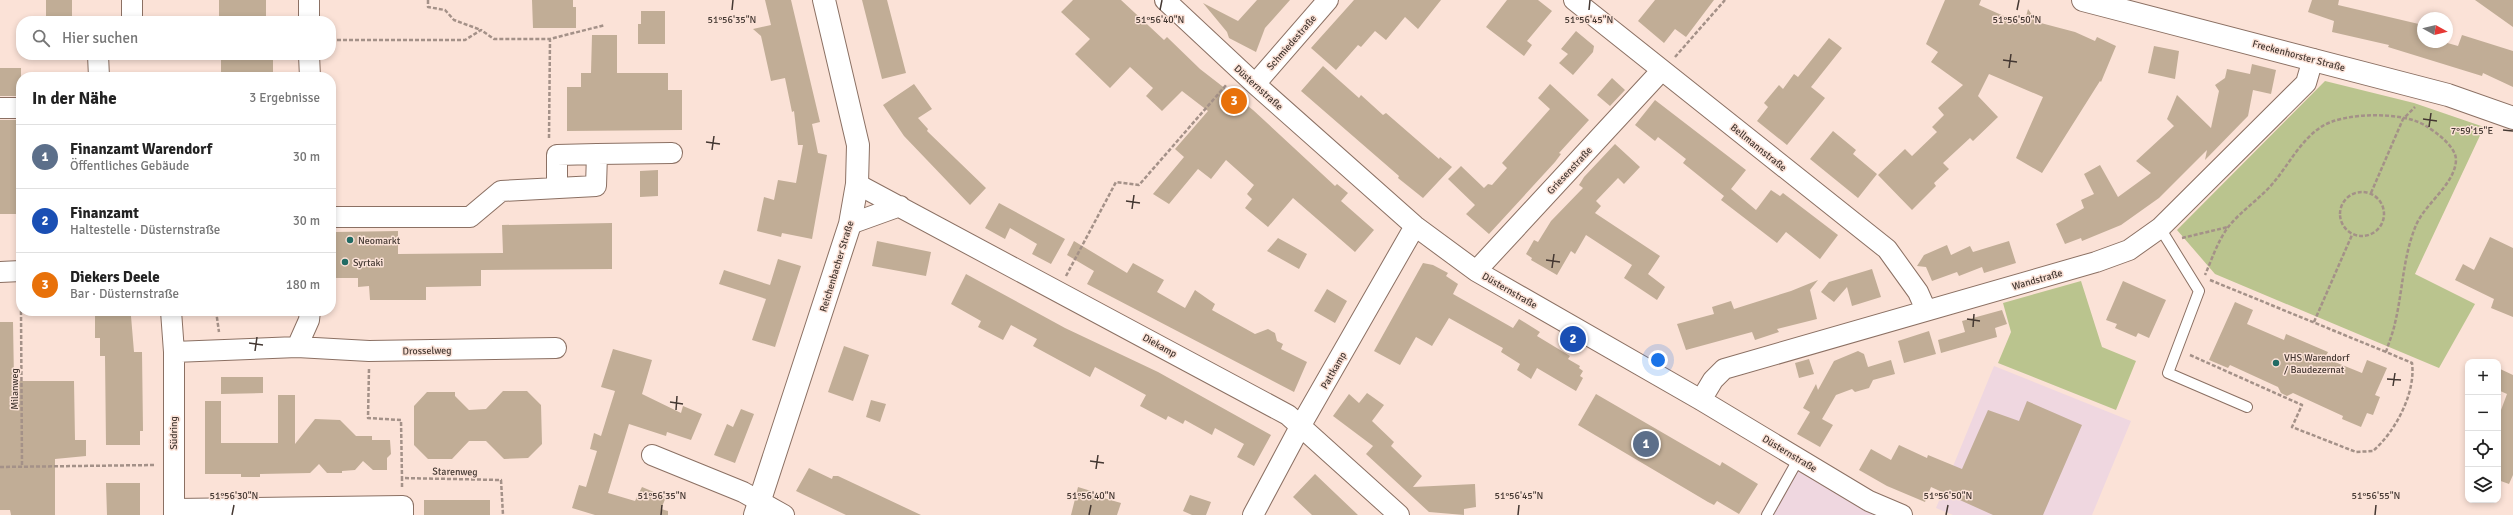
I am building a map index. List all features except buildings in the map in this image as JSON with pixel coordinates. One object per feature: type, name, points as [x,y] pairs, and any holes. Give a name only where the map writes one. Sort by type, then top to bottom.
[{"type":"street","points":[[132,0],[132,16]]},
{"type":"street","points":[[309,0],[309,16]]},
{"type":"street","name":"Reichenbacher Straße","points":[[757,509],[850,224],[857,184],[858,145],[824,0]]},
{"type":"street","name":"Düsternstraße","points":[[1165,0],[1255,84],[1415,226],[1476,270],[1701,400],[1869,501],[1902,515]]},
{"type":"street","name":"Schmiedestraße","points":[[1255,84],[1328,0]]},
{"type":"street","name":"Bellmannstraße","points":[[1574,0],[1887,249],[1918,292],[1926,310]]},
{"type":"street","name":"Freckenhorster Straße","points":[[2083,0],[2448,95],[2513,118]]},
{"type":"street","name":"Wandstraße","points":[[1701,400],[1713,380],[1724,369],[2096,262],[2129,250],[2165,234],[2306,83],[2313,59]]},
{"type":"street","points":[[98,60],[99,72]]},
{"type":"street","points":[[309,60],[310,72]]},
{"type":"street","name":"Griesenstraße","points":[[1476,270],[1662,70]]},
{"type":"street","points":[[0,108],[16,108]]},
{"type":"street","points":[[557,187],[557,155],[672,153]]},
{"type":"street","points":[[336,217],[470,217],[501,191],[596,186],[597,154]]},
{"type":"street","name":"Diekamp","points":[[857,184],[1059,290],[1288,415],[1301,425],[1399,515]]},
{"type":"street","points":[[850,224],[900,206]]},
{"type":"street","name":"Pattkamp","points":[[1253,515],[1301,425],[1415,226]]},
{"type":"street","points":[[0,272],[16,271]]},
{"type":"street","name":"Südring","points":[[171,316],[174,352],[174,512]]},
{"type":"street","points":[[174,352],[297,347],[310,320],[310,316]]},
{"type":"street","name":"Drosselweg","points":[[297,347],[369,351],[556,348]]},
{"type":"street","points":[[652,455],[743,492],[757,509],[784,515]]},
{"type":"street","points":[[174,512],[403,511]]},
{"type":"lane","points":[[2165,234],[2199,291],[2178,350],[2168,373],[2247,407]]},
{"type":"lane","points":[[1767,515],[1799,458]]},
{"type":"path","points":[[428,0],[428,7],[445,10],[454,20],[481,30],[494,39],[550,39],[605,25]]},
{"type":"path","points":[[1662,70],[1725,0]]},
{"type":"path","points":[[336,40],[464,40],[481,30]]},
{"type":"path","points":[[550,39],[549,148],[557,155]]},
{"type":"path","points":[[1059,290],[1116,182],[1139,185],[1240,70]]},
{"type":"path","points":[[2178,350],[2302,405],[2292,427],[2356,452],[2373,451],[2385,440],[2406,402],[2414,376],[2412,363],[2204,278],[2214,251],[2228,226],[2274,182],[2302,145],[2321,126],[2343,118],[2364,114],[2421,122],[2430,128],[2453,149],[2456,158],[2452,174],[2418,223],[2406,260],[2395,324],[2386,352]]},
{"type":"path","points":[[2371,193],[2403,119]]},
{"type":"path","points":[[2357,192],[2371,193],[2380,200],[2385,212],[2383,223],[2376,233],[2364,237],[2352,235],[2342,226],[2339,212],[2345,199],[2357,192]]},
{"type":"path","points":[[2165,234],[2228,226]]},
{"type":"path","points":[[2314,322],[2352,235]]},
{"type":"path","name":"Milanweg","points":[[21,316],[22,466]]},
{"type":"path","points":[[369,351],[368,418],[401,420],[403,511]]},
{"type":"path","points":[[0,467],[173,465]]},
{"type":"path","name":"Starenweg","points":[[402,478],[501,480],[503,515]]},
{"type":"shaded area","points":[[1994,366],[2131,421],[2092,515],[1953,515],[1936,508]]},
{"type":"shaded area","points":[[1788,465],[1866,511],[1877,515],[1760,515]]},
{"type":"green space","points":[[2325,81],[2414,103],[2484,127],[2415,274],[2475,304],[2439,368],[2215,274],[2177,230]]},
{"type":"green space","points":[[2081,281],[2102,347],[2136,361],[2116,410],[1998,363],[2011,332],[2003,303]]},
{"type":"place","name":"Diekers Deele","points":[[1234,101]]},
{"type":"place","name":"Neomarkt","points":[[350,240]]},
{"type":"place","name":"Syrtaki","points":[[345,262]]},
{"type":"place","name":"Finanzamt","points":[[1573,339]]},
{"type":"place","name":"VHS Warendorf / Baudezernat","points":[[2276,363]]},
{"type":"place","name":"Finanzamt Warendorf","points":[[1646,444]]}]
